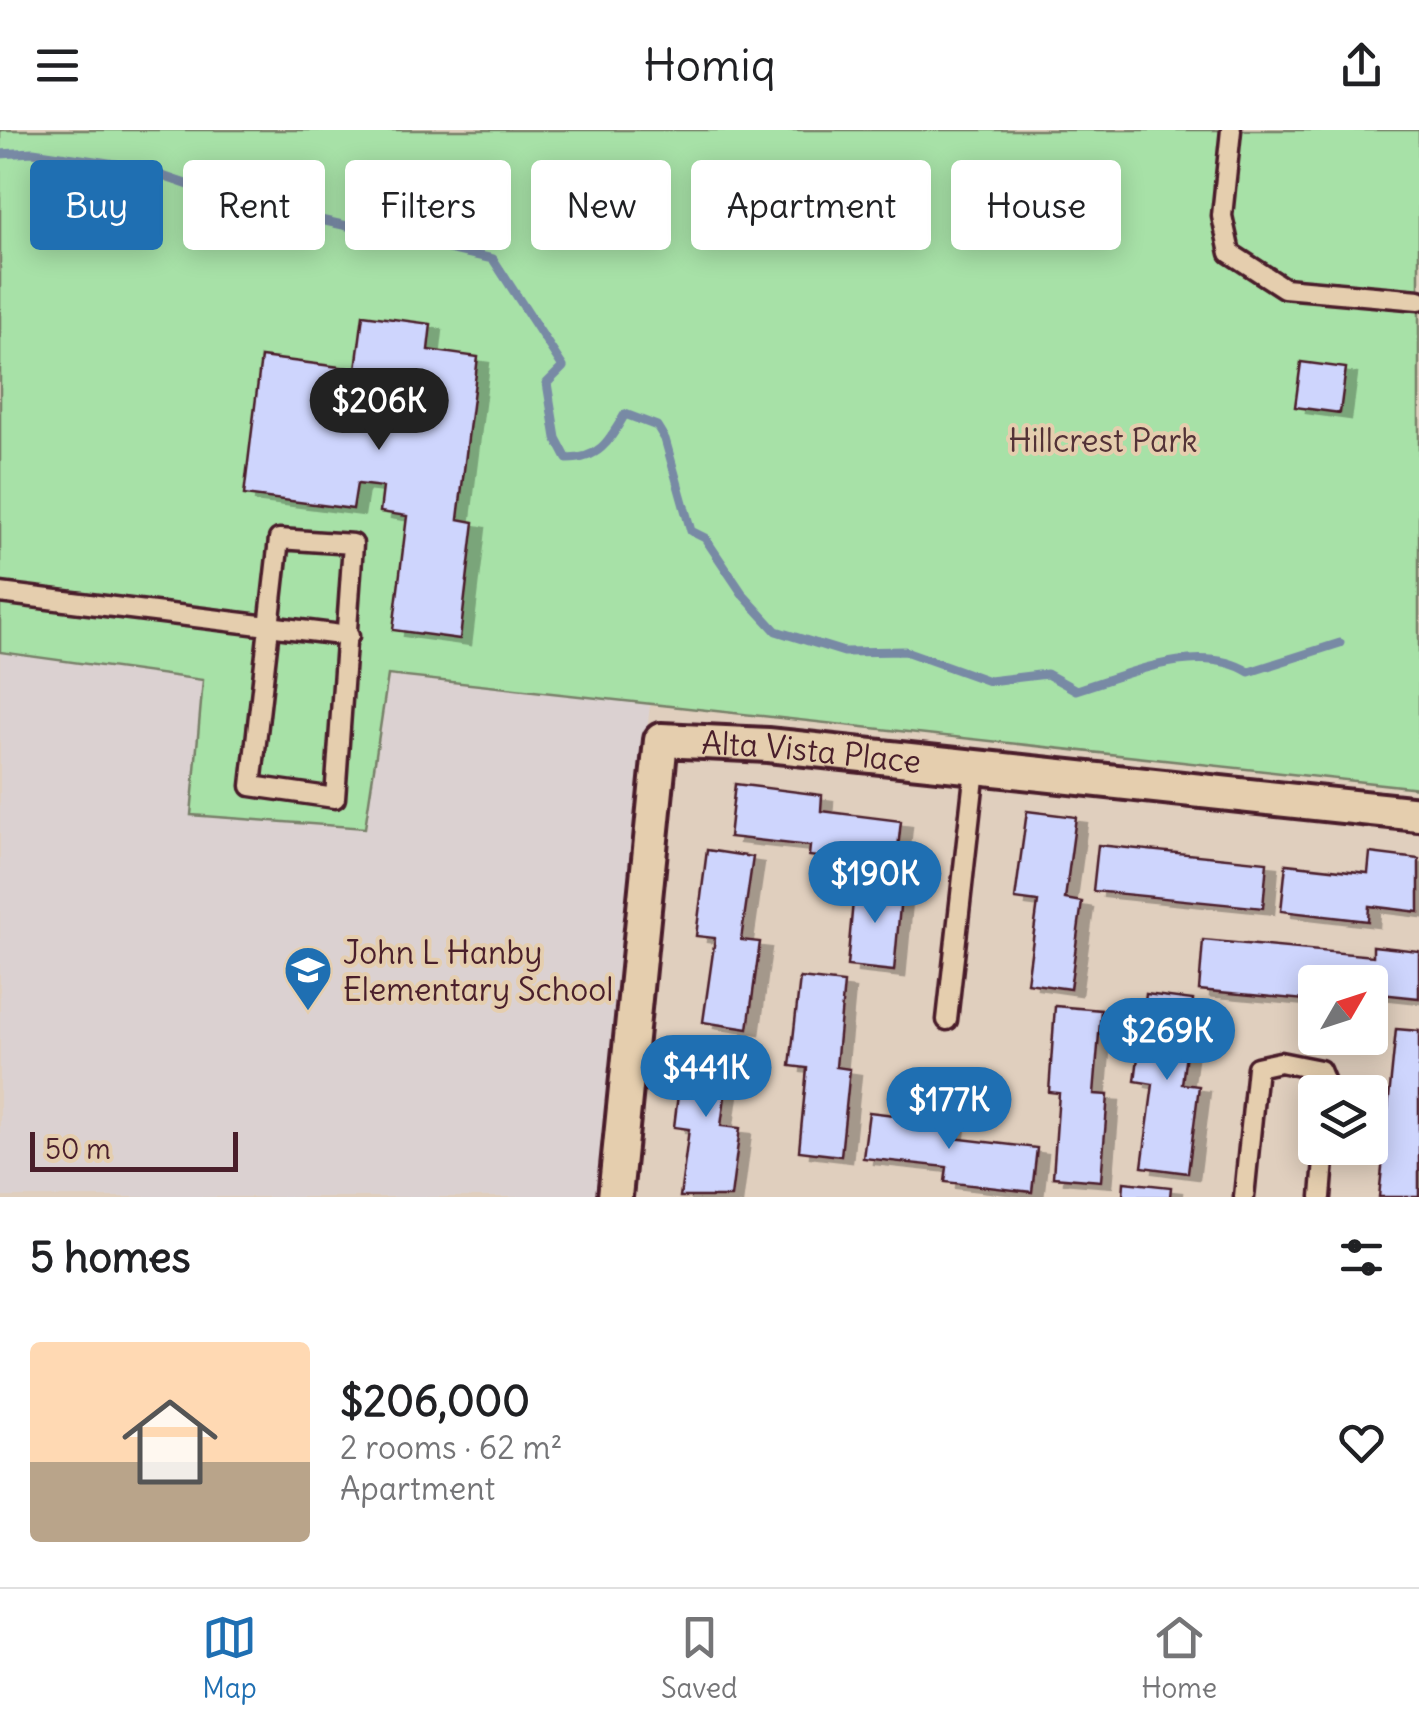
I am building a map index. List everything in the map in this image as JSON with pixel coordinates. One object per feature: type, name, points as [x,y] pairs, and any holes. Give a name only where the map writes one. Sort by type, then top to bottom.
[{"type":"street","name":"Alta Vista Place","points":[[615,1197],[661,740],[768,745],[1419,814]]},
{"type":"lane","points":[[1231,130],[1222,216],[1230,253],[1284,288],[1419,300]]},
{"type":"lane","points":[[278,539],[353,544],[334,798],[251,786],[266,626],[278,539]]},
{"type":"lane","points":[[0,593],[349,636]]},
{"type":"lane","points":[[947,1020],[976,769]]},
{"type":"lane","points":[[1244,1197],[1257,1067],[1280,1062],[1320,1070],[1322,1075]]},
{"type":"lane","points":[[1321,1197],[1324,1165]]},
{"type":"shaded area","name":"John L Hanby Elementary School","points":[[0,652],[204,680],[191,815],[388,675],[650,704],[597,1197],[0,1197]]},
{"type":"green space","name":"Hillcrest Park","points":[[0,130],[1419,130],[1419,788],[388,675],[365,828],[191,815],[203,680],[0,652]]},
{"type":"building","points":[[363,315],[431,324],[428,350],[478,357],[458,519],[474,522],[460,639],[393,630],[407,516],[380,512],[383,487],[357,484],[353,509],[244,495],[261,357],[356,369]]},
{"type":"building","points":[[1301,362],[1346,368],[1340,413],[1295,407]]},
{"type":"building","points":[[735,784],[822,795],[821,811],[901,821],[896,867],[809,856],[810,846],[729,837]]},
{"type":"building","points":[[1027,811],[1076,817],[1065,899],[1082,902],[1070,989],[1027,983],[1038,902],[1015,899]]},
{"type":"building","points":[[1098,845],[1267,862],[1263,908],[1093,891]]},
{"type":"building","points":[[707,850],[753,857],[741,940],[760,942],[748,1029],[703,1022],[715,938],[696,936]]},
{"type":"building","points":[[1370,853],[1419,859],[1419,912],[1369,906],[1368,921],[1281,911],[1286,864],[1368,873]]},
{"type":"building","points":[[855,880],[902,885],[894,971],[847,966]]},
{"type":"building","points":[[1203,940],[1373,956],[1373,946],[1419,951],[1419,998],[1388,995],[1388,965],[1298,965],[1298,999],[1199,990]]},
{"type":"building","points":[[800,978],[844,983],[836,1067],[850,1069],[841,1156],[799,1151],[807,1068],[790,1066]]},
{"type":"building","points":[[1146,994],[1193,1000],[1182,1084],[1199,1086],[1188,1173],[1142,1167],[1153,1084],[1135,1081]]},
{"type":"building","points":[[1055,1006],[1101,1010],[1094,1094],[1108,1095],[1101,1181],[1053,1177],[1059,1093],[1049,1092]]},
{"type":"building","points":[[1396,1029],[1419,1031],[1419,1197],[1379,1197],[1382,1165],[1388,1165],[1388,1108]]},
{"type":"building","points":[[685,1038],[732,1044],[721,1126],[740,1128],[731,1197],[680,1197],[689,1129],[674,1127]]},
{"type":"building","points":[[869,1112],[954,1122],[952,1138],[1037,1148],[1032,1192],[945,1182],[947,1167],[863,1158]]},
{"type":"building","points":[[1124,1182],[1171,1187],[1170,1197],[1123,1197]]},
{"type":"waterway","points":[[0,154],[33,152],[136,167],[233,200],[493,259],[563,367],[547,383],[556,438],[567,459],[596,452],[625,414],[657,426],[665,439],[691,531],[705,538],[744,596],[776,631],[844,652],[905,651],[989,681],[1047,674],[1076,690],[1186,660],[1230,663],[1249,672],[1340,643]]},
{"type":"place","name":"John L Hanby Elementary School","points":[[308,1012]]}]
